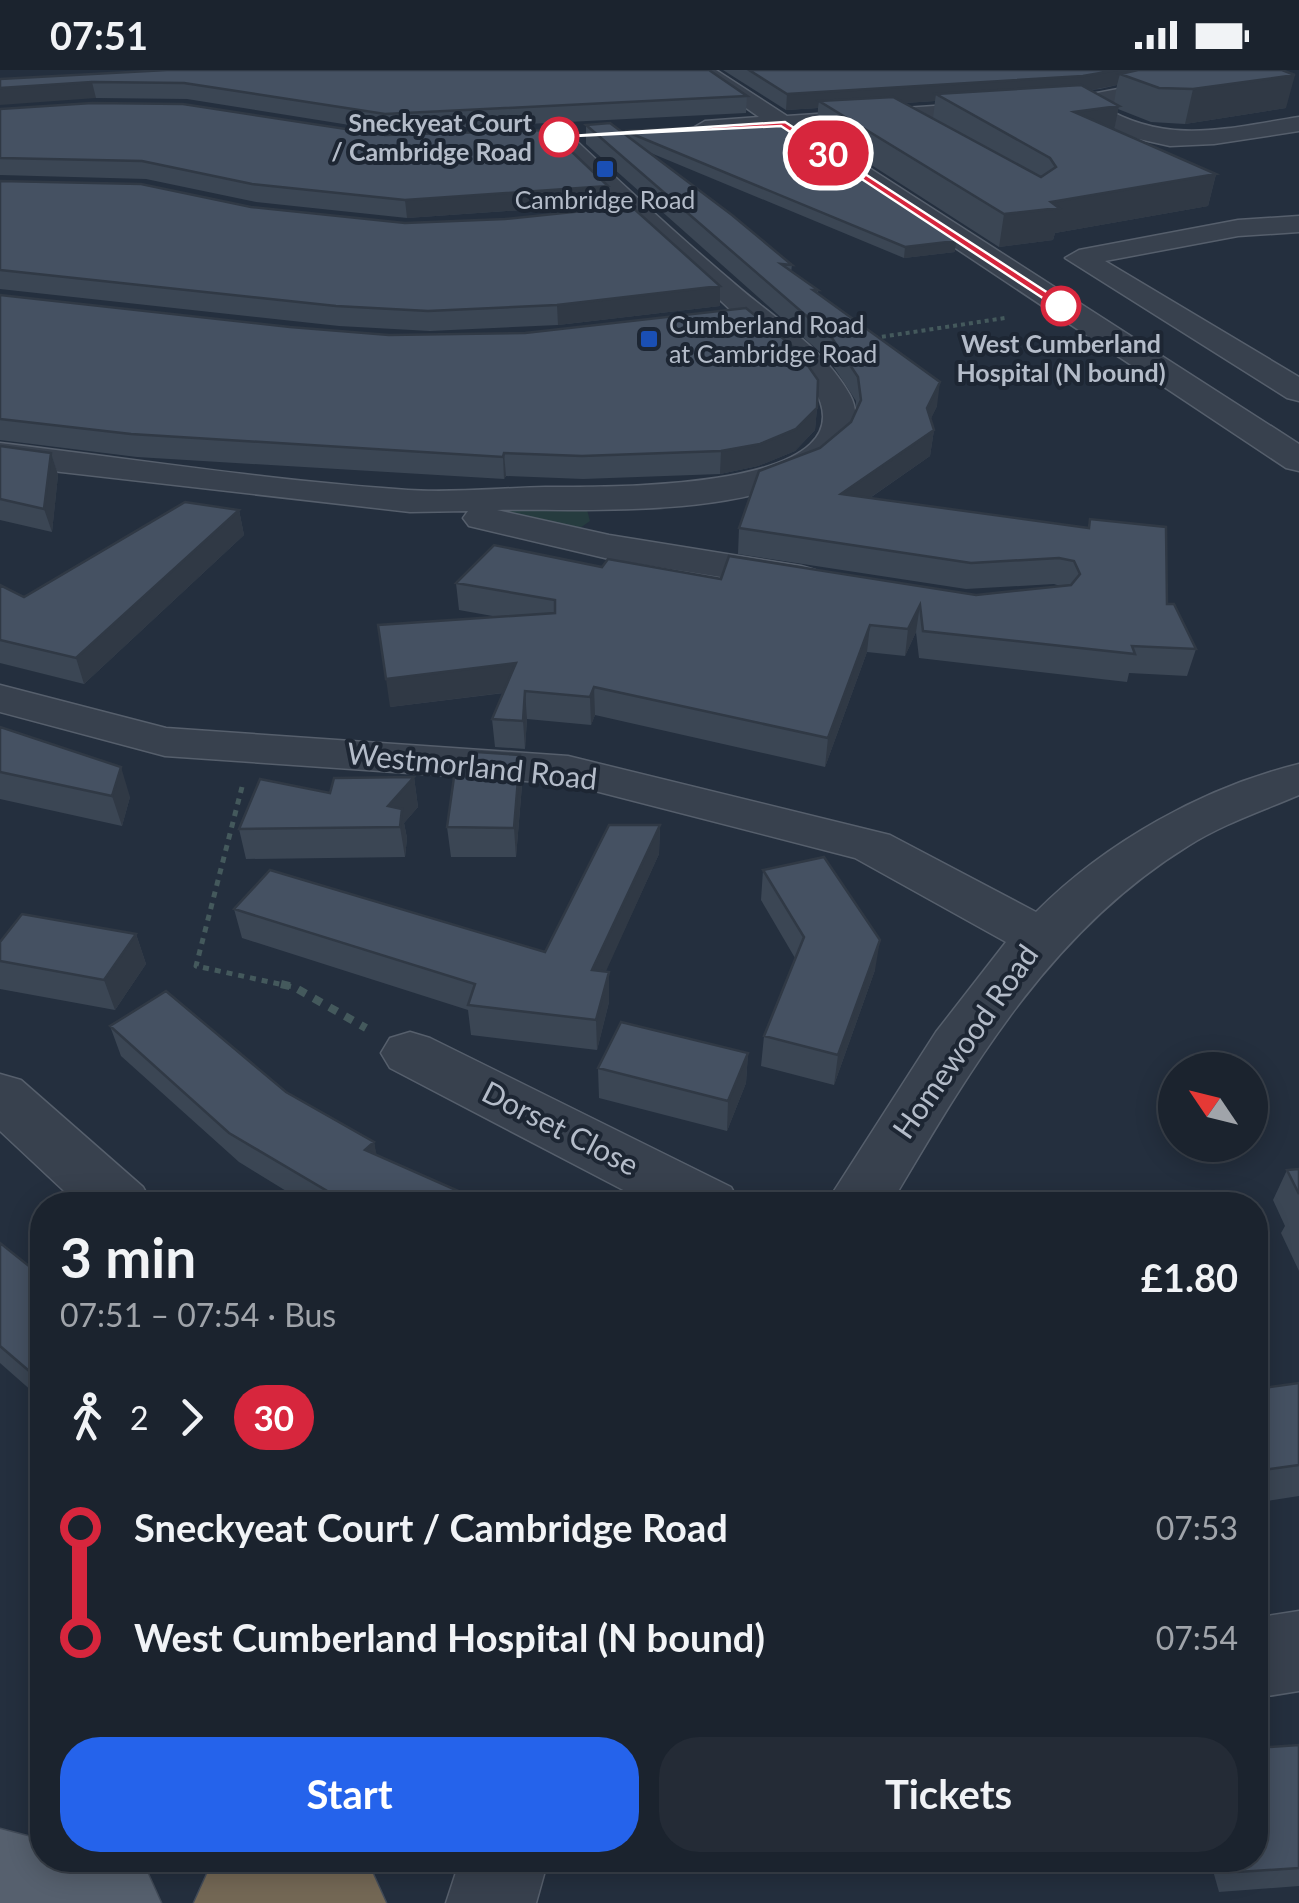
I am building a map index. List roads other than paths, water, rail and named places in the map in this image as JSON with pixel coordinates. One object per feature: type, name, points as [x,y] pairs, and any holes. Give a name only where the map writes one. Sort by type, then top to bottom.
[{"type":"highway","points":[[246,1901],[305,1896],[341,1903]]},
{"type":"main road","points":[[0,1873],[116,1903]]},
{"type":"street","points":[[702,70],[1299,460]]},
{"type":"street","points":[[684,129],[956,108],[1081,103],[1242,73]]},
{"type":"street","points":[[929,90],[956,108]]},
{"type":"street","points":[[1081,103],[1128,130],[1158,137],[1192,138],[1299,124]]},
{"type":"street","points":[[894,114],[940,142]]},
{"type":"street","points":[[410,501],[693,495],[737,488],[780,475],[814,458],[830,440],[840,419],[836,396],[793,351],[550,138],[594,135]]},
{"type":"street","points":[[1130,156],[1158,137]]},
{"type":"street","points":[[599,217],[636,213]]},
{"type":"street","points":[[1005,269],[1238,228],[1299,224]]},
{"type":"street","points":[[1060,260],[1299,391]]},
{"type":"street","points":[[715,320],[752,316]]},
{"type":"street","points":[[0,454],[410,501],[610,547],[839,584]]},
{"type":"street","points":[[610,547],[636,494]]},
{"type":"street","name":"Westmorland Road","points":[[0,698],[165,742],[568,770],[872,846],[1038,936]]},
{"type":"street","name":"Homewood Road","points":[[865,1192],[974,1019],[1038,936],[1080,896],[1176,831],[1299,778]]},
{"type":"street","name":"Dorset Close","points":[[410,1053],[683,1192]]},
{"type":"street","points":[[0,1096],[107,1192]]},
{"type":"street","points":[[1268,1656],[1299,1651]]},
{"type":"street","points":[[246,1901],[307,1872]]},
{"type":"street","points":[[491,1903],[500,1872]]},
{"type":"place","name":"Sneckyeat Court / Cambridge Road","points":[[559,137]]},
{"type":"place","name":"Cambridge Road","points":[[605,169]]},
{"type":"place","name":"West Cumberland Hospital (N bound)","points":[[1061,306]]},
{"type":"place","name":"Cumberland Road at Cambridge Road","points":[[649,339]]}]
